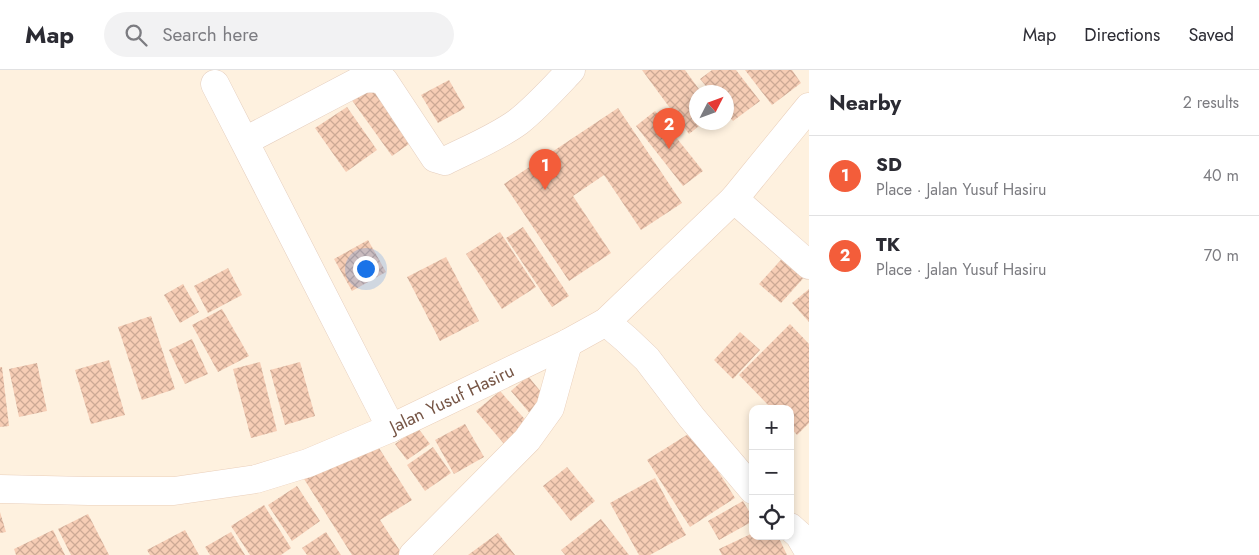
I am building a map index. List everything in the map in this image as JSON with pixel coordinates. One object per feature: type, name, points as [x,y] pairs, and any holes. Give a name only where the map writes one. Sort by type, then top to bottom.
[{"type":"street","points":[[245,141],[363,78],[374,78],[384,81],[435,158],[445,161],[516,123],[534,109],[570,70]]},
{"type":"street","points":[[216,84],[391,428]]},
{"type":"street","name":"Jalan Yusuf Hasiru","points":[[0,489],[174,491],[256,479],[308,463],[391,428],[568,343],[606,322],[734,199],[809,107]]},
{"type":"street","points":[[734,199],[809,265]]},
{"type":"street","points":[[606,322],[626,338],[647,359],[692,418],[749,485]]},
{"type":"street","points":[[413,555],[527,440],[550,408],[568,343]]},
{"type":"street","points":[[794,531],[809,552]]},
{"type":"building","points":[[642,70],[685,70],[696,85],[689,85],[689,130],[694,130],[689,134]]},
{"type":"building","points":[[712,70],[736,70],[760,101],[734,120],[734,85],[705,85],[700,79]]},
{"type":"building","points":[[745,70],[792,70],[801,83],[772,105]]},
{"type":"building","points":[[449,80],[465,108],[438,123],[421,95]]},
{"type":"building","points":[[375,82],[416,139],[392,156],[351,99]]},
{"type":"building","points":[[347,107],[377,150],[346,172],[315,128]]},
{"type":"building","points":[[618,108],[682,203],[641,230],[604,175],[573,196],[611,253],[569,281],[504,184]]},
{"type":"building","points":[[655,111],[703,171],[683,186],[636,126]]},
{"type":"building","points":[[523,227],[569,296],[552,307],[506,238]]},
{"type":"building","points":[[500,232],[536,287],[502,309],[466,254]]},
{"type":"building","points":[[368,240],[386,272],[352,291],[334,259]]},
{"type":"building","points":[[789,251],[809,272],[781,303],[759,284]]},
{"type":"building","points":[[446,257],[479,321],[440,341],[407,277]]},
{"type":"building","points":[[228,268],[242,295],[208,313],[194,286]]},
{"type":"building","points":[[183,284],[199,312],[180,323],[164,295]]},
{"type":"building","points":[[809,289],[809,322],[792,303]]},
{"type":"building","points":[[222,309],[249,356],[218,372],[192,325]]},
{"type":"building","points":[[151,316],[175,389],[142,400],[118,327]]},
{"type":"building","points":[[790,324],[809,344],[809,423],[797,435],[794,432],[794,405],[768,405],[739,375]]},
{"type":"building","points":[[740,332],[760,350],[733,379],[714,360]]},
{"type":"building","points":[[192,339],[208,374],[185,384],[169,350]]},
{"type":"building","points":[[109,360],[125,415],[91,424],[75,370]]},
{"type":"building","points":[[260,362],[277,431],[251,438],[233,369]]},
{"type":"building","points":[[300,362],[315,416],[285,425],[270,370]]},
{"type":"building","points":[[37,363],[47,411],[19,417],[9,369]]},
{"type":"building","points":[[0,367],[2,367],[9,426],[0,427]]},
{"type":"building","points":[[528,376],[550,403],[533,417],[511,391]]},
{"type":"building","points":[[500,391],[529,424],[505,445],[476,411]]},
{"type":"building","points":[[465,424],[484,457],[454,474],[435,440]]},
{"type":"building","points":[[418,428],[430,444],[407,460],[395,444]]},
{"type":"building","points":[[693,431],[735,498],[690,527],[647,460]]},
{"type":"building","points":[[372,437],[412,500],[380,520],[401,555],[352,555],[304,479]]},
{"type":"building","points":[[433,447],[451,473],[425,491],[407,465]]},
{"type":"building","points":[[567,467],[595,501],[571,521],[543,486]]},
{"type":"building","points":[[655,478],[686,535],[650,555],[639,555],[610,503]]},
{"type":"building","points":[[297,486],[320,521],[292,541],[268,505]]},
{"type":"building","points":[[743,501],[749,511],[749,523],[719,540],[708,521]]},
{"type":"building","points":[[264,505],[291,548],[281,555],[250,555],[231,526]]},
{"type":"building","points":[[0,512],[6,532],[0,533]]},
{"type":"building","points":[[88,514],[109,555],[71,555],[58,529]]},
{"type":"building","points":[[601,519],[629,555],[565,555],[561,550]]},
{"type":"building","points":[[53,530],[65,555],[16,555],[14,549]]},
{"type":"building","points":[[185,530],[199,555],[150,555],[147,550]]},
{"type":"building","points":[[231,532],[245,555],[210,555],[205,547]]},
{"type":"building","points":[[326,532],[341,555],[307,555],[302,548]]},
{"type":"building","points":[[498,533],[515,555],[468,555]]},
{"type":"building","points":[[749,535],[749,540],[780,540],[787,555],[722,555],[719,549]]},
{"type":"place","name":"TK","points":[[669,149]]},
{"type":"place","name":"SD","points":[[545,190]]}]
